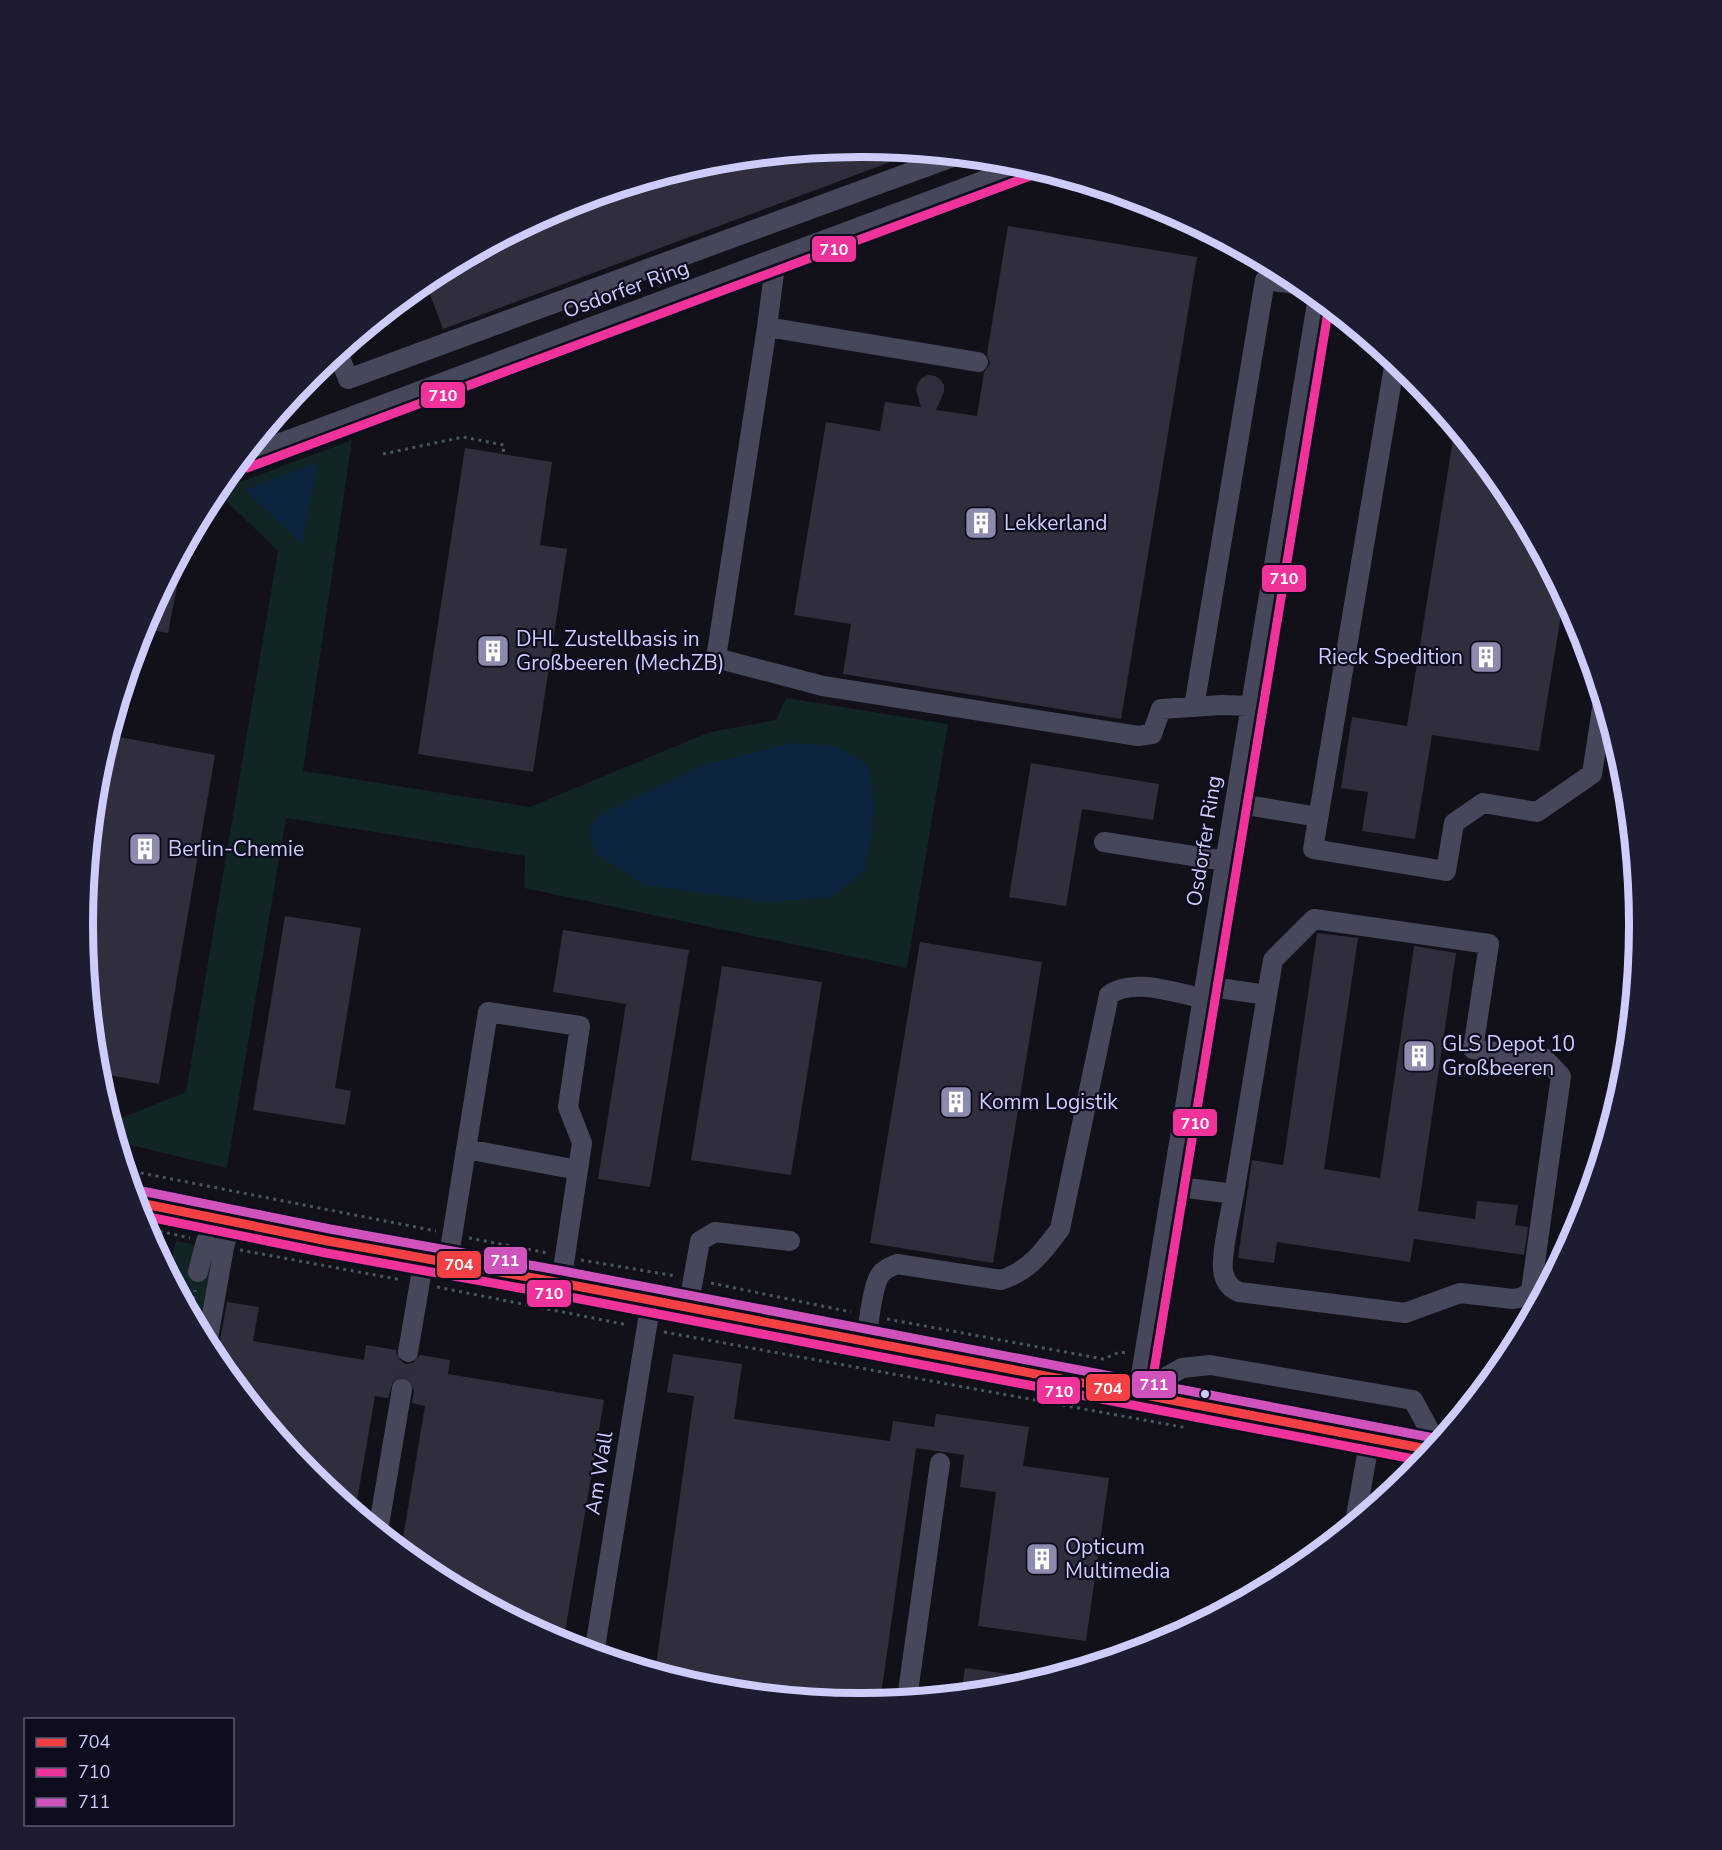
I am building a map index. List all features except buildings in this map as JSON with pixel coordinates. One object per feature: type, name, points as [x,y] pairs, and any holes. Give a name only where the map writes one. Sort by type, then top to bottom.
[{"type":"street","points":[[341,361],[348,379],[939,162]]},
{"type":"street","name":"Osdorfer Ring","points":[[256,452],[1008,172]]},
{"type":"street","points":[[776,258],[716,658],[823,686],[1137,736],[1152,734],[1161,709],[1251,706]]},
{"type":"street","points":[[1194,707],[1266,273]]},
{"type":"street","name":"Osdorfer Ring","points":[[1138,1393],[1316,307]]},
{"type":"street","points":[[767,327],[978,362]]},
{"type":"street","points":[[1393,372],[1313,849],[1446,871],[1454,823],[1483,803],[1537,812],[1592,774],[1601,718]]},
{"type":"street","points":[[1235,803],[1318,818]]},
{"type":"street","points":[[1104,843],[1225,861]]},
{"type":"street","points":[[1314,919],[1489,944],[1473,1049],[1544,1058],[1561,1076],[1531,1290],[1523,1297],[1513,1299],[1460,1293],[1405,1312],[1239,1292],[1233,1289],[1227,1281],[1222,1268],[1233,1194],[1273,960],[1314,919]]},
{"type":"street","points":[[866,1343],[876,1285],[880,1274],[888,1268],[897,1264],[1001,1280],[1016,1276],[1033,1262],[1060,1229],[1108,995],[1133,985],[1267,995]]},
{"type":"street","points":[[448,1262],[488,1012],[580,1026],[568,1107],[582,1143],[561,1283]]},
{"type":"street","points":[[466,1149],[578,1170]]},
{"type":"street","points":[[1172,1186],[1233,1194]]},
{"type":"street","points":[[146,1204],[1422,1448]]},
{"type":"street","points":[[198,1272],[231,1222]]},
{"type":"street","points":[[688,1308],[699,1241],[706,1236],[715,1232],[790,1241]]},
{"type":"street","points":[[208,1329],[215,1244]]},
{"type":"street","points":[[408,1352],[424,1258]]},
{"type":"street","name":"Am Wall","points":[[595,1645],[651,1301]]},
{"type":"street","points":[[1138,1393],[1182,1368],[1210,1365],[1413,1400],[1433,1437]]},
{"type":"street","points":[[379,1523],[402,1389]]},
{"type":"street","points":[[1357,1510],[1370,1438]]},
{"type":"street","points":[[908,1691],[940,1463]]},
{"type":"path","points":[[383,454],[463,437],[504,445],[503,454]]},
{"type":"path","points":[[134,1172],[870,1316],[1103,1359],[1120,1352],[1129,1353]]},
{"type":"path","points":[[156,1231],[646,1329],[1182,1427],[1184,1415]]},
{"type":"green space","points":[[352,440],[303,771],[530,807],[710,732],[776,720],[786,698],[948,724],[907,968],[524,888],[525,856],[286,818],[227,1168],[125,1144],[118,1119],[186,1092],[278,551],[223,497],[231,485]]},
{"type":"green space","points":[[176,1241],[216,1249],[203,1321],[196,1309],[171,1263]]},
{"type":"water","points":[[318,462],[302,544],[245,490]]},
{"type":"water","points":[[791,743],[838,747],[869,766],[875,808],[865,871],[831,897],[766,902],[645,885],[595,854],[588,829],[600,814],[700,766]]},
{"type":"tunnel","points":[[402,1389],[408,1352]]},
{"type":"transit line","name":"710","points":[[247,468],[1030,176]]},
{"type":"transit line","name":"710","points":[[1150,1395],[1328,315]]},
{"type":"transit line","name":"711","points":[[141,1191],[330,1229],[563,1271],[1432,1438]]},
{"type":"transit line","name":"704","points":[[146,1204],[328,1241],[561,1283],[1422,1448]]},
{"type":"transit line","name":"710","points":[[150,1217],[326,1253],[559,1295],[1412,1459]]},
{"type":"place","name":"Lekkerland","points":[[981,523]]},
{"type":"place","name":"DHL Zustellbasis in Großbeeren (MechZB)","points":[[493,651]]},
{"type":"place","name":"Rieck Spedition","points":[[1486,657]]},
{"type":"place","name":"Berlin-Chemie","points":[[145,849]]},
{"type":"place","name":"GLS Depot 10 Großbeeren","points":[[1419,1056]]},
{"type":"place","name":"Komm Logistik","points":[[956,1102]]},
{"type":"place","name":"Opticum Multimedia","points":[[1042,1559]]}]
